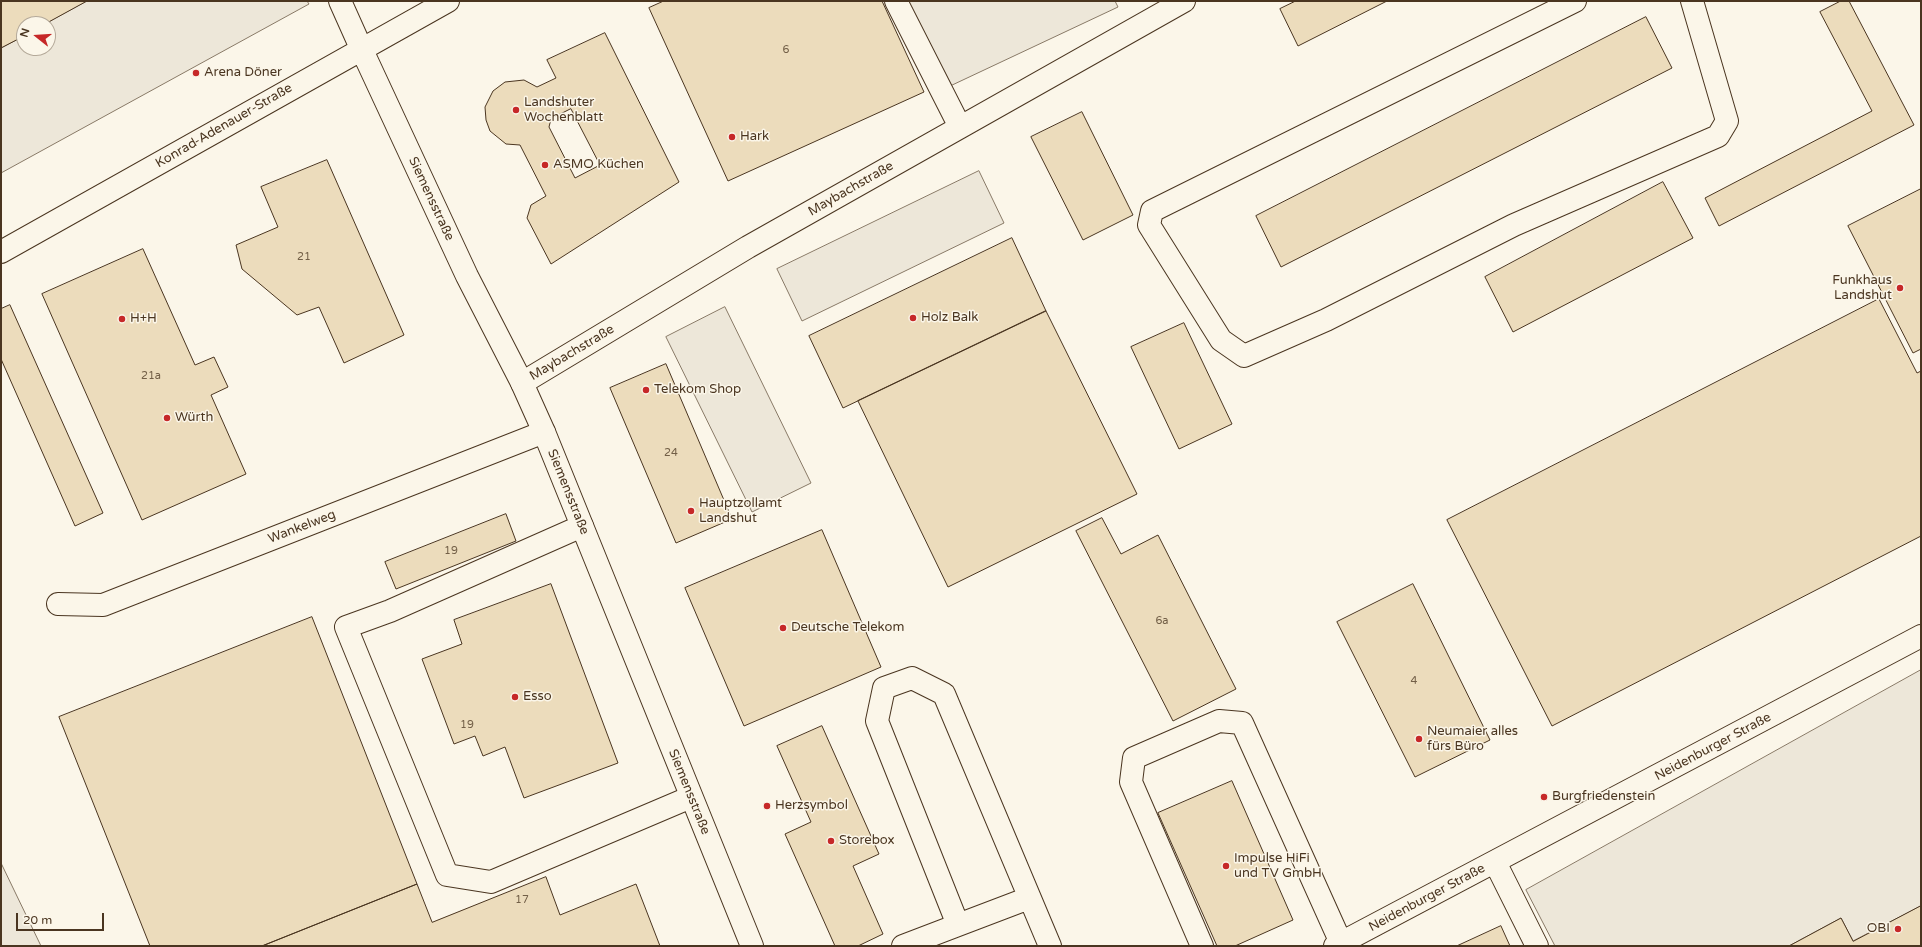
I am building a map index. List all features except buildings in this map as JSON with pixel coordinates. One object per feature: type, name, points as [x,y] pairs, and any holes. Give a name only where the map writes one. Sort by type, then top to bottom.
[{"type":"street","name":"Siemensstraße","points":[[340,1],[467,276],[522,383],[544,432],[752,946]]},
{"type":"street","name":"Konrad-Adenauer-Straße","points":[[1,252],[361,48],[448,1]]},
{"type":"street","points":[[896,1],[960,127]]},
{"type":"street","name":"Maybachstraße","points":[[522,383],[748,247],[1184,1]]},
{"type":"street","points":[[1575,1],[1152,211],[1149,225],[1221,340],[1244,356],[1326,320],[1514,225],[1718,136],[1727,121],[1692,1]]},
{"type":"street","name":"Wankelweg","points":[[58,604],[103,605],[544,432]]},
{"type":"street","points":[[582,526],[390,611],[346,627],[447,875],[491,882],[691,797]]},
{"type":"street","name":"Neidenburger Straße","points":[[1338,944],[1921,636]]},
{"type":"street","points":[[958,925],[877,721],[884,688],[912,678],[944,694],[1050,946]]},
{"type":"street","points":[[1202,946],[1130,782],[1134,758],[1219,720],[1242,723],[1338,944]]},
{"type":"street","points":[[1495,862],[1537,946]]},
{"type":"street","points":[[903,946],[1029,898]]},
{"type":"shaded area","points":[[87,1],[307,1],[309,4],[1,173],[1,48],[16,40],[16,56],[56,56],[56,18]]},
{"type":"shaded area","points":[[904,1],[1115,1],[1118,7],[948,87]]},
{"type":"shaded area","points":[[979,171],[1004,223],[802,321],[777,269]]},
{"type":"shaded area","points":[[725,307],[811,483],[752,512],[666,337]]},
{"type":"shaded area","points":[[1921,670],[1921,906],[1853,941],[1841,918],[1789,946],[1555,946],[1526,890]]},
{"type":"shaded area","points":[[1,863],[41,946],[1,946]]},
{"type":"place","name":"Arena Döner","points":[[196,73]]},
{"type":"place","name":"Landshuter Wochenblatt","points":[[516,110]]},
{"type":"place","name":"Hark","points":[[732,137]]},
{"type":"place","name":"ASMO Küchen","points":[[545,165]]},
{"type":"place","name":"Funkhaus Landshut","points":[[1900,288]]},
{"type":"place","name":"Holz Balk","points":[[913,318]]},
{"type":"place","name":"H+H","points":[[122,319]]},
{"type":"place","name":"Telekom Shop","points":[[646,390]]},
{"type":"place","name":"Würth","points":[[167,418]]},
{"type":"place","name":"Hauptzollamt Landshut","points":[[691,511]]},
{"type":"place","name":"Deutsche Telekom","points":[[783,628]]},
{"type":"place","name":"Esso","points":[[515,697]]},
{"type":"place","name":"Neumaier alles fürs Büro","points":[[1419,739]]},
{"type":"place","name":"Burgfriedenstein","points":[[1544,797]]},
{"type":"place","name":"Herzsymbol","points":[[767,806]]},
{"type":"place","name":"Storebox","points":[[831,841]]},
{"type":"place","name":"Impulse HiFi und TV GmbH","points":[[1226,866]]},
{"type":"place","name":"OBI","points":[[1898,929]]}]
